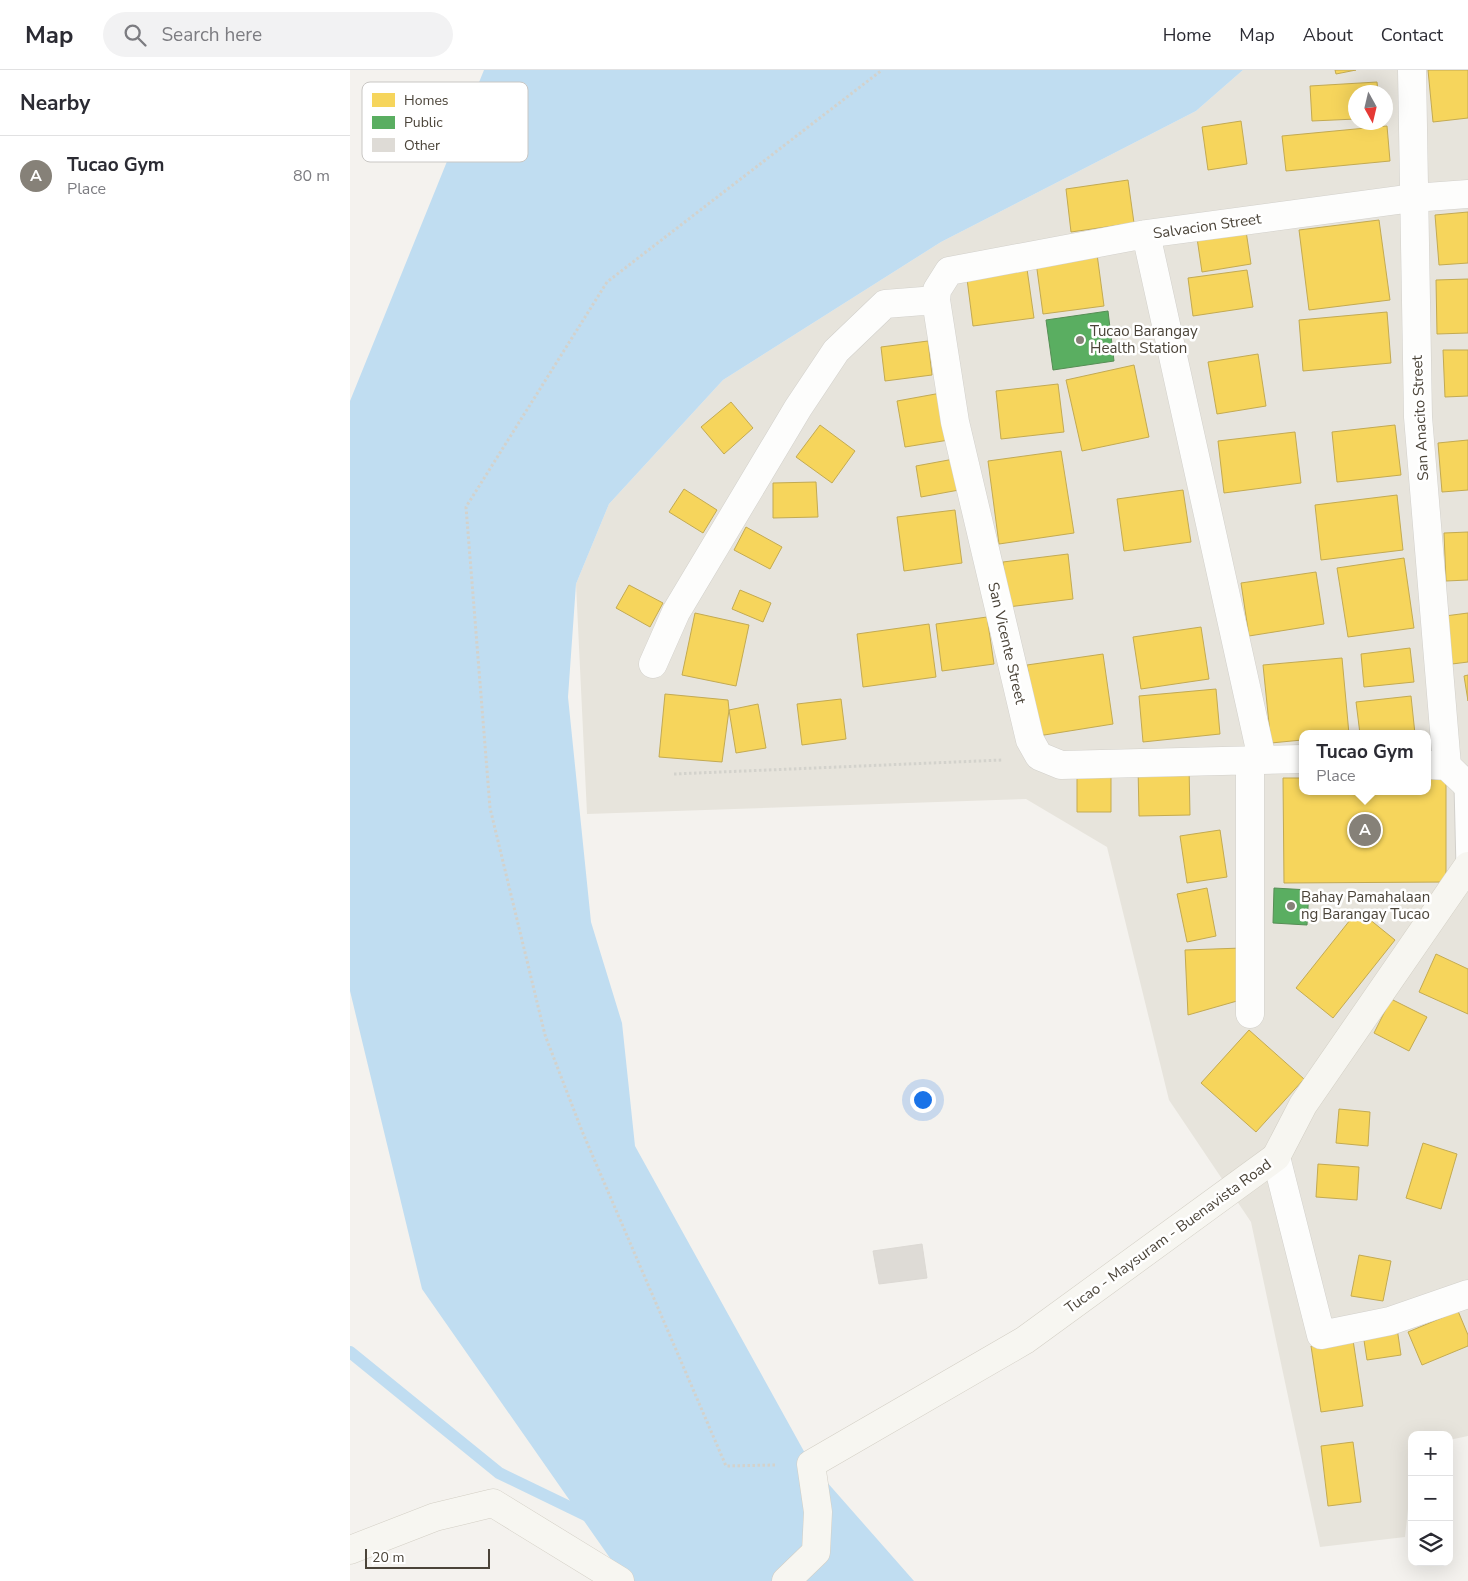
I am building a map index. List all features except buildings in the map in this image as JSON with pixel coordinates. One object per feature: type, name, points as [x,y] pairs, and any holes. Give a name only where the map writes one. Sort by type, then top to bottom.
[{"type":"street","name":"San Anacito Street","points":[[1412,70],[1418,418],[1452,775]]},
{"type":"street","name":"Salvacion Street","points":[[936,300],[937,290],[949,271],[1146,234],[1413,198],[1468,194]]},
{"type":"street","points":[[1146,234],[1256,759],[1250,1014]]},
{"type":"street","points":[[653,664],[676,612],[744,495],[836,351],[885,304],[936,300]]},
{"type":"street","name":"San Vicente Street","points":[[936,300],[955,422],[1030,740],[1039,756]]},
{"type":"street","points":[[1039,756],[1060,765],[1299,758]]},
{"type":"street","name":"Tucao - Maysuram - Buenavista Road","points":[[811,1464],[1025,1340],[1276,1157],[1303,1106],[1467,867]]},
{"type":"street","points":[[1276,1157],[1321,1335],[1390,1321],[1468,1294]]},
{"type":"street","points":[[786,1581],[816,1552],[818,1512],[811,1464]]},
{"type":"street","points":[[350,1550],[435,1517],[493,1503],[620,1581]]},
{"type":"lane","points":[[1452,775],[1467,867]]},
{"type":"path","points":[[811,1464],[726,1466],[582,1131],[545,1035],[490,808],[466,507],[607,282],[882,70]]},
{"type":"path","points":[[674,774],[987,762],[1039,756]]},
{"type":"shaded area","points":[[1243,70],[1468,70],[1468,1436],[1453,1439],[1453,1431],[1408,1431],[1408,1509],[1405,1537],[1320,1547],[1251,1222],[1169,1100],[1107,847],[1026,799],[587,814],[576,584],[609,504],[723,380],[941,242],[1196,111]]},
{"type":"water","points":[[484,70],[1243,70],[1196,111],[941,242],[723,380],[609,504],[576,584],[568,697],[591,922],[622,1023],[635,1146],[811,1464],[914,1581],[626,1581],[422,1289],[350,991],[350,401],[447,162],[528,162],[528,82],[479,82]]},
{"type":"waterway","points":[[350,1352],[499,1473],[592,1518]]},
{"type":"place","name":"Tucao Barangay Health Station","points":[[1080,340]]},
{"type":"place","name":"Tucao Gym","points":[[1365,830]]},
{"type":"place","name":"Bahay Pamahalaan ng Barangay Tucao","points":[[1291,906]]}]
